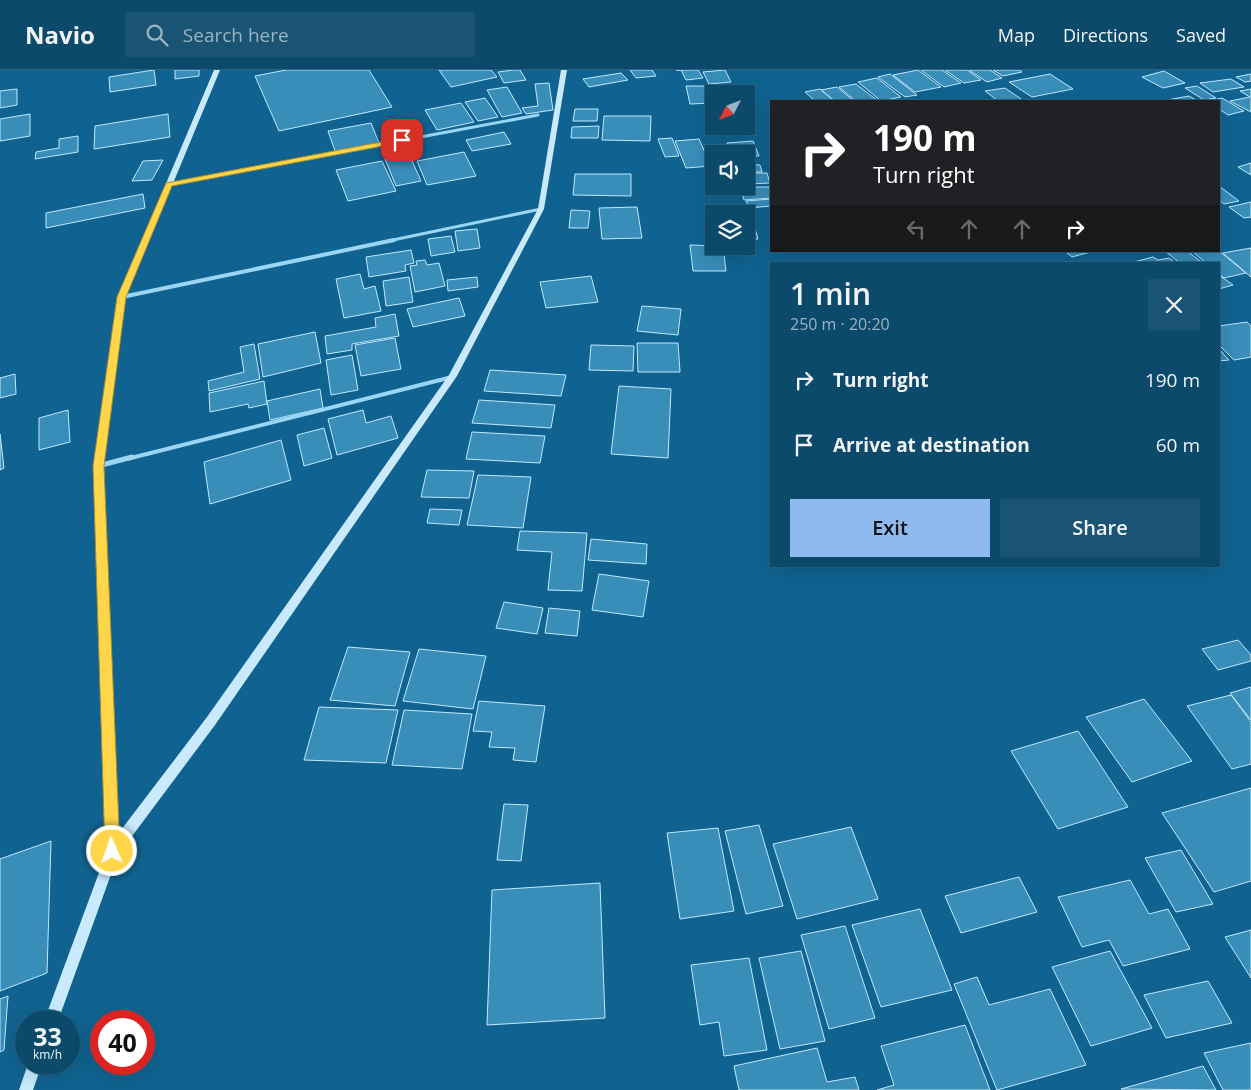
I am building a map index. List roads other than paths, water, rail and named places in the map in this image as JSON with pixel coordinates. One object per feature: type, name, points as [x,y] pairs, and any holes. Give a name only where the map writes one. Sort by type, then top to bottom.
[{"type":"street","points":[[112,851],[98,466],[122,297],[217,70]]},
{"type":"street","points":[[55,1010],[112,851],[211,720],[453,376],[541,209],[564,70]]},
{"type":"street","points":[[169,184],[538,115]]},
{"type":"street","points":[[122,297],[541,209]]},
{"type":"street","points":[[98,466],[453,376]]},
{"type":"street","points":[[26,1090],[32,1075]]}]
